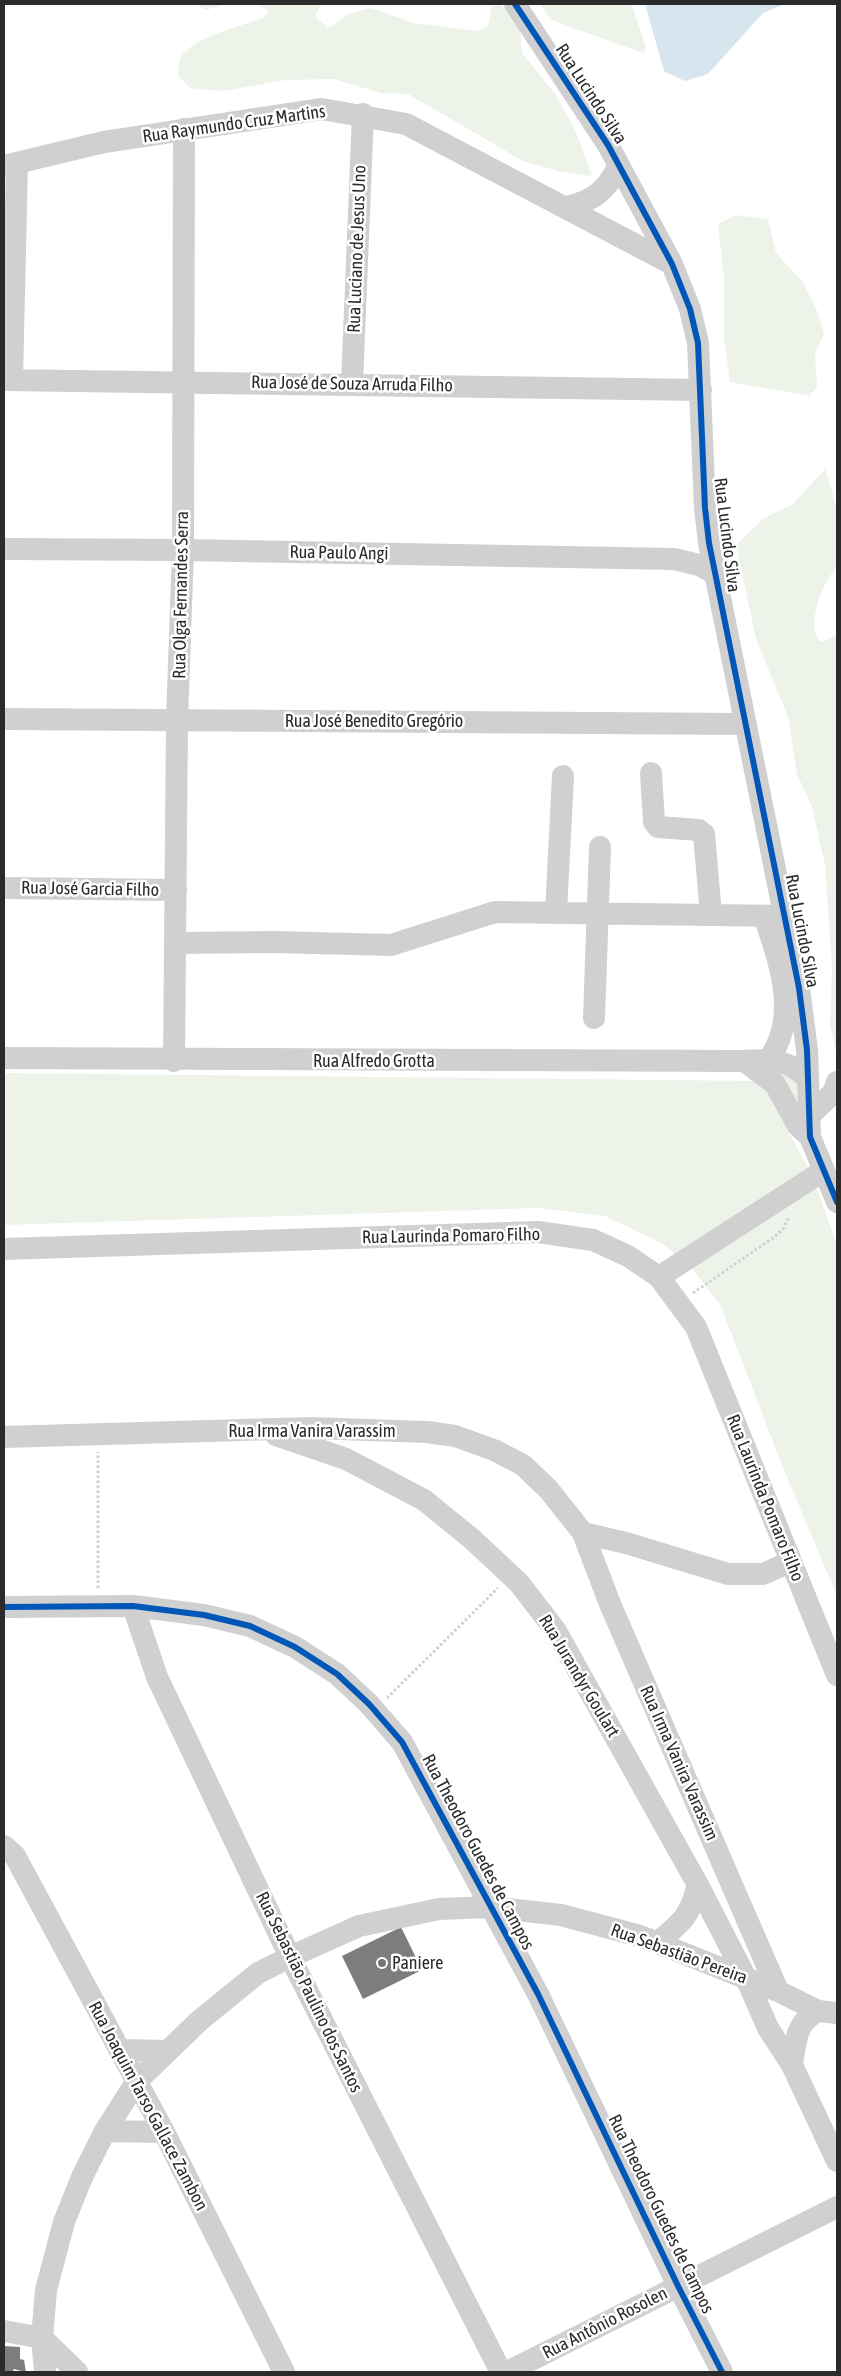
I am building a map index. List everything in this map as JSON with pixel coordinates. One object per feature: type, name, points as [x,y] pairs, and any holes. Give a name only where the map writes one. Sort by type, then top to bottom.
[{"type":"street","name":"Rua Lucindo Silva","points":[[515,4],[608,146],[672,264],[690,309],[698,343],[705,508],[709,543],[744,724],[774,916],[803,1023],[807,1050],[809,1126]]},
{"type":"street","name":"Rua Raymundo Cruz Martins","points":[[10,165],[104,142],[322,109],[363,114],[406,124],[567,207],[672,264]]},
{"type":"street","name":"Rua Luciano de Jesus Uno","points":[[352,384],[363,114]]},
{"type":"street","name":"Rua Olga Fernandes Serra","points":[[174,1061],[177,720],[183,550],[184,129]]},
{"type":"street","points":[[8,380],[10,165]]},
{"type":"street","points":[[567,207],[584,204],[599,195],[611,183],[618,167]]},
{"type":"street","name":"Rua José de Souza Arruda Filho","points":[[8,380],[183,380],[701,390]]},
{"type":"street","name":"Rua Paulo Angi","points":[[674,559],[688,556],[709,543]]},
{"type":"street","name":"Rua Paulo Angi","points":[[4,549],[183,550],[674,559],[700,564],[715,574]]},
{"type":"street","name":"Rua José Benedito Gregório","points":[[4,718],[744,724]]},
{"type":"street","points":[[651,773],[654,822],[658,828],[699,830],[704,834],[711,915]]},
{"type":"street","points":[[556,912],[563,776]]},
{"type":"street","points":[[594,1018],[600,847]]},
{"type":"street","name":"Rua José Garcia Filho","points":[[4,888],[176,890]]},
{"type":"street","points":[[176,943],[275,942],[391,945],[495,912],[774,916],[784,984],[785,1018],[781,1038],[769,1059]]},
{"type":"street","points":[[769,1059],[785,1052],[797,1039],[803,1023]]},
{"type":"street","name":"Rua Alfredo Grotta","points":[[4,1058],[174,1061],[744,1061],[769,1059],[796,1069],[808,1080]]},
{"type":"street","points":[[744,1061],[775,1084],[794,1120],[809,1126]]},
{"type":"street","points":[[809,1126],[833,1093],[837,1082]]},
{"type":"street","points":[[809,1126],[823,1171],[837,1202]]},
{"type":"street","points":[[659,1277],[823,1171]]},
{"type":"street","name":"Rua Laurinda Pomaro Filho","points":[[4,1249],[538,1232],[593,1240],[628,1256],[659,1277],[696,1327],[837,1675]]},
{"type":"street","name":"Rua Irma Vanira Varassim","points":[[4,1437],[256,1429],[407,1431],[454,1436],[494,1450],[523,1466],[549,1490],[583,1533],[613,1612],[778,1991]]},
{"type":"street","name":"Rua Jurandyr Goulart","points":[[256,1429],[312,1446],[346,1459],[424,1500],[472,1539],[510,1575],[556,1631],[698,1885],[746,1978],[768,2028],[792,2065],[837,2161]]},
{"type":"street","points":[[583,1533],[626,1543],[728,1574],[762,1574],[790,1562]]},
{"type":"street","name":"Rua Theodoro Guedes de Campos","points":[[4,1607],[133,1606],[204,1615],[250,1626],[295,1647],[337,1674],[375,1710],[402,1742],[538,1994],[678,2286],[722,2372]]},
{"type":"street","name":"Rua Sebastião Paulino dos Santos","points":[[133,1606],[157,1677],[290,1956],[501,2372]]},
{"type":"street","name":"Rua Joaquim Tarso Gallace Zambon","points":[[4,1846],[15,1856],[137,2081],[284,2372]]},
{"type":"street","points":[[657,1942],[684,1920],[691,1908],[698,1885]]},
{"type":"street","name":"Rua Sebastião Pereira","points":[[45,2372],[42,2338],[46,2290],[64,2222],[82,2177],[105,2131],[137,2081],[198,2021],[258,1973],[290,1956],[359,1926],[439,1909],[491,1907],[561,1915],[657,1942],[828,2012]]},
{"type":"street","points":[[792,2065],[800,2027],[808,2016],[828,2012]]},
{"type":"street","points":[[119,2050],[168,2050]]},
{"type":"street","points":[[105,2131],[164,2132]]},
{"type":"street","name":"Rua Antônio Rosolen","points":[[507,2372],[837,2207]]},
{"type":"street","points":[[4,2332],[42,2338],[77,2372]]},
{"type":"path","points":[[679,1303],[764,1244]]},
{"type":"path","points":[[98,1434],[98,1606]]},
{"type":"path","points":[[375,1710],[510,1575]]},
{"type":"shaded area","points":[[197,4],[228,4],[205,10]]},
{"type":"shaded area","points":[[257,4],[321,4],[315,16],[328,28],[350,13],[371,8],[414,23],[477,31],[488,26],[492,4],[501,4],[520,29],[522,53],[556,95],[576,132],[592,176],[561,172],[523,161],[408,94],[381,93],[333,79],[286,80],[223,91],[190,88],[178,75],[180,59],[185,51],[218,33],[264,18],[268,10]]},
{"type":"shaded area","points":[[540,4],[632,4],[646,48],[643,53],[551,20]]},
{"type":"shaded area","points":[[645,4],[785,4],[763,13],[708,74],[685,81],[664,71]]},
{"type":"shaded area","points":[[735,215],[768,219],[776,253],[803,282],[818,313],[824,334],[815,354],[817,387],[809,396],[730,382],[724,340],[724,278],[718,224]]},
{"type":"shaded area","points":[[825,469],[837,508],[837,568],[826,582],[821,593],[817,604],[814,626],[816,636],[821,642],[837,635],[837,1055],[830,1025],[832,970],[825,865],[812,807],[797,774],[788,717],[756,639],[736,545],[764,518],[793,504]]},
{"type":"shaded area","points":[[767,1065],[797,1071],[802,1118]]},
{"type":"shaded area","points":[[4,1073],[761,1081],[813,1177],[837,1245],[837,1596],[782,1465],[720,1304],[688,1264],[663,1244],[605,1216],[538,1208],[4,1225]]},
{"type":"building","name":"Paniere","points":[[401,1927],[422,1970],[363,1999],[342,1956]]},
{"type":"building","points":[[4,2346],[20,2347],[20,2359],[24,2360],[26,2372],[13,2369],[14,2372],[4,2372]]},
{"type":"cycle path","points":[[515,4],[608,145],[672,264],[690,309],[698,343],[705,508],[709,543],[799,988],[807,1050],[810,1137],[837,1202]]},
{"type":"cycle path","points":[[4,1607],[133,1606],[204,1615],[250,1626],[295,1647],[337,1674],[369,1704],[402,1742],[538,1994],[678,2286],[722,2372]]},
{"type":"place","name":"Paniere","points":[[382,1963]]}]
